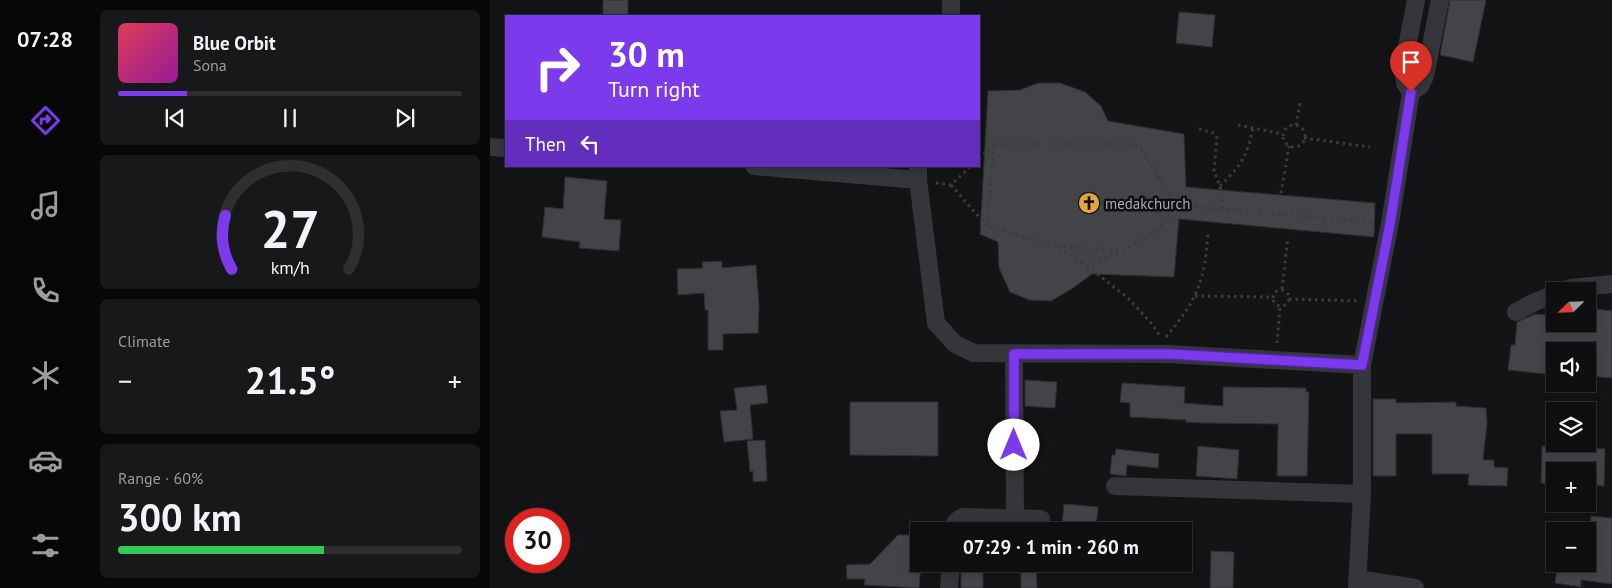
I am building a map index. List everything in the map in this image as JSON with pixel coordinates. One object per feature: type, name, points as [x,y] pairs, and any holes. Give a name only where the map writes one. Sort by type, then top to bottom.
[{"type":"street","points":[[951,15],[952,0]]},
{"type":"street","points":[[1415,588],[1357,583],[1362,494],[1362,365],[1390,224],[1411,92],[1405,83],[1403,68],[1416,0]]},
{"type":"street","points":[[1411,92],[1420,86],[1425,76],[1440,0]]},
{"type":"street","points":[[490,147],[505,148]]},
{"type":"street","points":[[777,167],[918,173],[936,323],[956,344],[974,353],[1169,354],[1362,365]]},
{"type":"street","points":[[1596,286],[1612,284]]},
{"type":"street","points":[[1516,312],[1546,298]]},
{"type":"street","points":[[1014,354],[1014,518]]},
{"type":"street","points":[[1115,486],[1362,494]]},
{"type":"street","points":[[955,522],[963,517],[1041,519]]},
{"type":"street","points":[[949,588],[950,572]]},
{"type":"path","points":[[1296,125],[1300,103]]},
{"type":"path","points":[[1238,125],[1283,134]]},
{"type":"path","points":[[1296,125],[1302,129],[1304,138],[1299,146],[1294,147],[1285,143],[1283,134],[1288,126],[1296,125]]},
{"type":"path","points":[[1220,186],[1235,170],[1248,150],[1253,128]]},
{"type":"path","points":[[1200,129],[1216,135],[1214,171],[1220,186],[1223,209]]},
{"type":"path","points":[[1304,138],[1370,147]]},
{"type":"path","points":[[987,226],[994,144]]},
{"type":"path","points":[[980,158],[994,144],[1126,144],[1136,146],[1144,152],[1175,205]]},
{"type":"path","points":[[1281,193],[1289,146]]},
{"type":"path","points":[[951,185],[969,167]]},
{"type":"path","points":[[942,184],[951,185],[987,226],[1056,246],[1123,250]]},
{"type":"path","points":[[1175,205],[1390,224]]},
{"type":"path","points":[[1087,266],[1123,250],[1159,230],[1175,205]]},
{"type":"path","points":[[1056,246],[1087,266],[1128,298],[1152,324],[1163,342],[1185,315],[1195,296],[1203,276],[1208,233]]},
{"type":"path","points":[[1282,289],[1288,237]]},
{"type":"path","points":[[1280,306],[1276,305],[1273,297],[1274,293],[1282,289]]},
{"type":"path","points":[[1282,289],[1286,291],[1290,299]]},
{"type":"path","points":[[1195,296],[1273,297]]},
{"type":"path","points":[[1290,299],[1365,302]]},
{"type":"path","points":[[1280,306],[1288,303],[1290,299]]},
{"type":"path","points":[[1277,349],[1280,306]]},
{"type":"building","points":[[603,0],[628,0],[628,15],[603,15]]},
{"type":"building","points":[[1450,0],[1486,0],[1473,62],[1440,55]]},
{"type":"building","points":[[1179,12],[1215,15],[1212,47],[1176,43]]},
{"type":"building","points":[[1038,83],[1060,83],[1085,92],[1101,106],[1108,121],[1184,134],[1186,187],[1375,203],[1374,237],[1179,219],[1174,277],[1092,274],[1051,301],[1029,300],[1010,292],[999,268],[998,242],[980,234],[988,91],[1020,90]]},
{"type":"building","points":[[565,177],[607,181],[604,219],[621,220],[619,251],[579,248],[580,242],[542,237],[545,207],[563,209]]},
{"type":"building","points":[[722,261],[722,268],[756,265],[759,305],[758,333],[723,334],[723,350],[708,350],[708,310],[705,310],[704,293],[678,295],[677,269],[703,268],[702,262]]},
{"type":"building","points":[[1596,309],[1612,311],[1612,378],[1596,377],[1596,342],[1546,342],[1546,374],[1508,370],[1511,345],[1515,345],[1517,322],[1535,314],[1546,315],[1546,332],[1596,332]]},
{"type":"building","points":[[1025,380],[1057,382],[1055,408],[1025,406]]},
{"type":"building","points":[[1122,383],[1185,387],[1184,403],[1223,406],[1223,387],[1306,388],[1306,392],[1309,392],[1307,476],[1277,476],[1278,424],[1203,423],[1186,422],[1186,420],[1130,417],[1130,403],[1120,402]]},
{"type":"building","points":[[766,385],[768,403],[750,405],[753,439],[724,442],[720,411],[737,410],[734,388]]},
{"type":"building","points":[[1373,399],[1396,399],[1396,403],[1456,402],[1456,406],[1486,408],[1487,423],[1483,460],[1494,460],[1494,467],[1508,468],[1507,486],[1468,485],[1469,474],[1432,474],[1432,434],[1396,434],[1396,476],[1373,476]]},
{"type":"building","points":[[850,402],[938,402],[938,456],[850,455]]},
{"type":"building","points":[[765,440],[767,481],[753,482],[753,471],[750,472],[747,441]]},
{"type":"building","points":[[1198,446],[1239,450],[1237,479],[1196,476]]},
{"type":"building","points":[[1542,446],[1546,446],[1546,452],[1596,452],[1596,449],[1605,449],[1604,486],[1596,486],[1596,462],[1546,462],[1546,483],[1541,483]]},
{"type":"building","points":[[1116,449],[1159,454],[1158,468],[1127,465],[1126,476],[1110,474],[1112,455],[1115,455]]},
{"type":"building","points":[[1064,504],[1098,507],[1096,522],[1062,522]]},
{"type":"building","points":[[1591,516],[1612,518],[1612,584],[1581,580],[1581,587],[1555,583],[1557,572],[1596,572],[1596,522],[1591,522]]},
{"type":"building","points":[[898,535],[910,535],[910,572],[920,572],[919,588],[864,585],[865,579],[847,579],[846,565],[870,564]]},
{"type":"building","points":[[1211,551],[1234,552],[1233,588],[1210,588]]},
{"type":"building","points":[[961,572],[983,572],[983,588],[961,588]]},
{"type":"building","points":[[1021,572],[1036,572],[1037,588],[1021,588]]},
{"type":"place","name":"medakchurch","points":[[1089,203]]},
{"type":"route","points":[[1014,445],[1014,354],[1169,354],[1362,365],[1390,224],[1411,92]]}]
